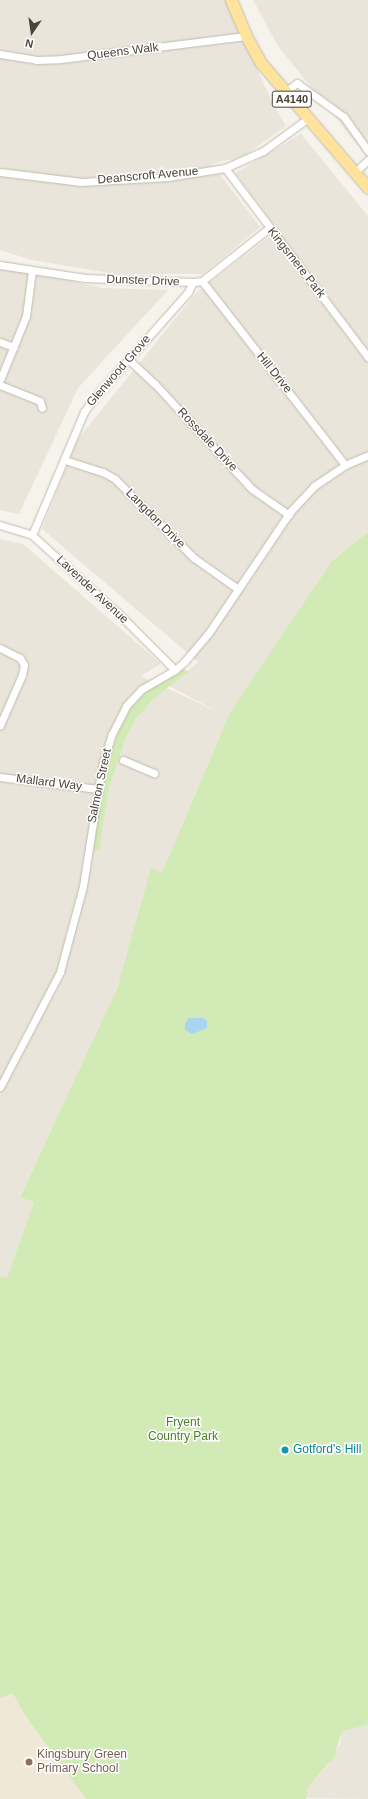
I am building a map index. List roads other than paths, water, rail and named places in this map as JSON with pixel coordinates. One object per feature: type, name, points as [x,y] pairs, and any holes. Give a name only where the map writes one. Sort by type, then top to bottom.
[{"type":"main road","name":"A4140","points":[[231,0],[246,36],[261,63],[307,119],[368,188]]},
{"type":"street","name":"Queens Walk","points":[[0,54],[36,60],[61,59],[246,36]]},
{"type":"street","points":[[285,92],[297,83],[344,117],[368,151]]},
{"type":"street","name":"Deanscroft Avenue","points":[[0,172],[82,182],[168,177],[225,168],[263,151],[307,119]]},
{"type":"street","points":[[355,172],[368,160]]},
{"type":"street","name":"Kingsmere Park","points":[[225,168],[368,357]]},
{"type":"street","points":[[202,281],[269,228]]},
{"type":"street","name":"Dunster Drive","points":[[0,265],[32,272],[127,282],[202,281]]},
{"type":"street","points":[[0,380],[26,316],[32,272]]},
{"type":"street","name":"Hill Drive","points":[[202,281],[345,465]]},
{"type":"street","name":"Glenwood Grove","points":[[32,535],[84,412],[94,398],[188,292],[193,282]]},
{"type":"street","points":[[0,342],[14,347]]},
{"type":"street","name":"Rossdale Drive","points":[[129,360],[155,384],[252,489],[289,515]]},
{"type":"street","points":[[0,385],[40,401],[42,408]]},
{"type":"street","name":"Salmon Street","points":[[0,1087],[60,972],[83,886],[98,789],[112,734],[126,706],[142,689],[175,670],[208,634],[289,515],[314,486],[345,465],[368,456]]},
{"type":"street","name":"Langdon Drive","points":[[65,460],[103,472],[115,479],[194,558],[238,589]]},
{"type":"street","name":"Lavender Avenue","points":[[0,525],[32,535],[118,612],[175,670]]},
{"type":"street","points":[[0,648],[20,658],[24,665],[22,675],[0,725]]},
{"type":"street","points":[[124,760],[154,773]]},
{"type":"street","name":"Mallard Way","points":[[0,777],[98,789]]},
{"type":"water","points":[[189,1018],[203,1018],[207,1021],[207,1028],[192,1034],[185,1030],[185,1023]]},
{"type":"place","name":"Gotford's Hill","points":[[285,1450]]},
{"type":"place","name":"Kingsbury Green Primary School","points":[[29,1762]]},
{"type":"park label","name":"Fryent Country Park","points":[[183,1430]]}]
